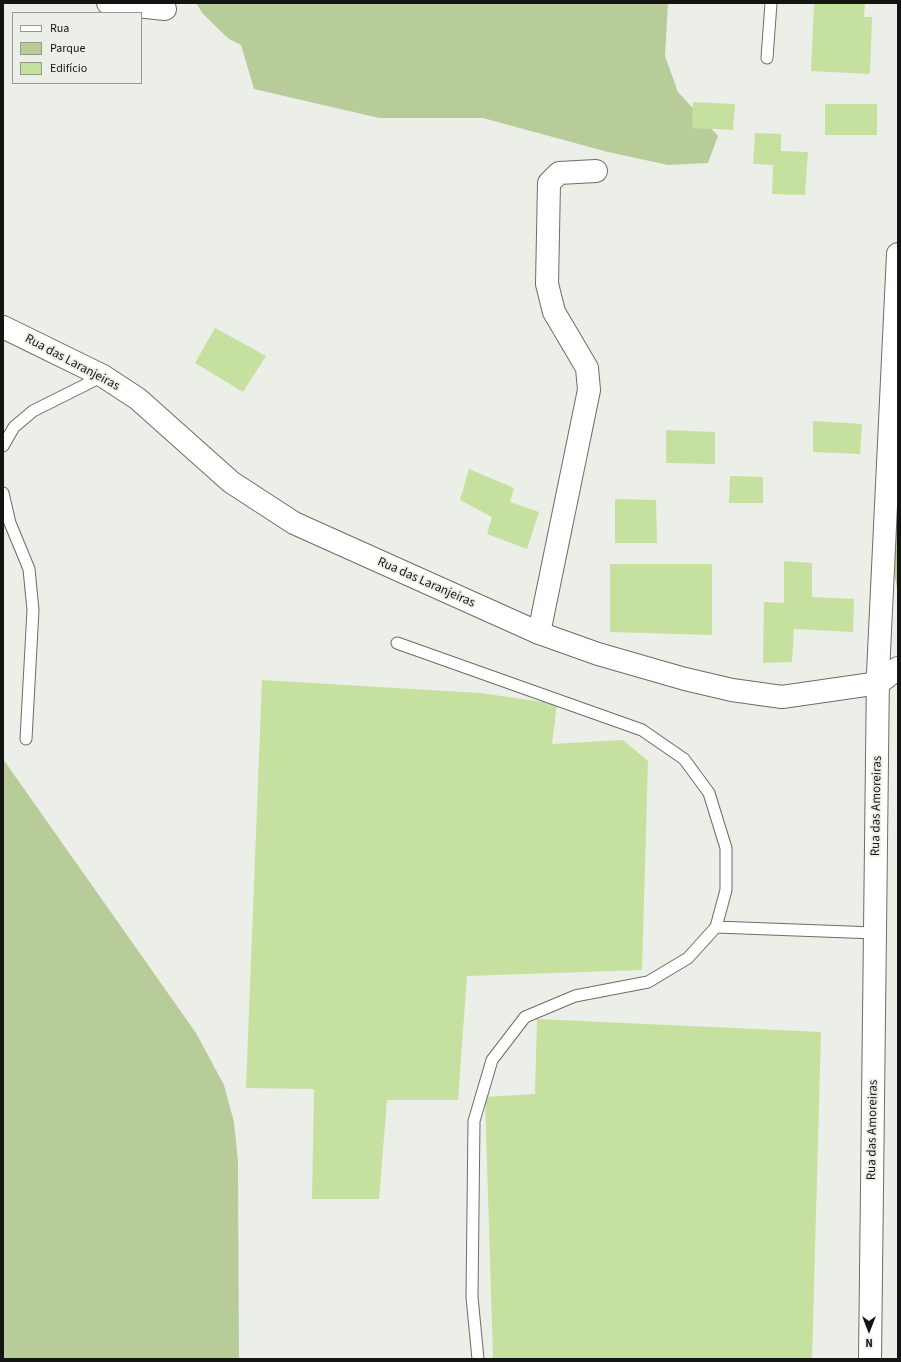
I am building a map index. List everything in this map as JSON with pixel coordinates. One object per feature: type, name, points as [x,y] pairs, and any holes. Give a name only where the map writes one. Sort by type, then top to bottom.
[{"type":"street","points":[[108,3],[165,9]]},
{"type":"street","points":[[539,633],[588,390],[588,368],[554,312],[547,284],[549,183],[559,173],[596,171]]},
{"type":"street","name":"Rua das Amoreiras","points":[[870,1359],[879,683],[898,254]]},
{"type":"street","name":"Rua das Laranjeiras","points":[[3,327],[103,376],[138,399],[231,482],[294,523],[539,633],[598,654],[732,690],[782,697],[879,683]]},
{"type":"street","points":[[879,683],[898,668]]},
{"type":"lane","points":[[767,58],[771,3]]},
{"type":"lane","points":[[3,446],[14,427],[33,411],[103,376]]},
{"type":"lane","points":[[3,493],[10,523],[29,570],[33,610],[26,738]]},
{"type":"lane","points":[[397,643],[642,730],[684,759],[709,793],[726,848],[726,890],[716,927],[688,958],[648,982],[575,996],[525,1017],[492,1060],[474,1121],[472,1297],[478,1359]]},
{"type":"lane","points":[[716,927],[875,933]]},
{"type":"green space","points":[[196,3],[668,3],[665,56],[678,92],[718,136],[708,163],[668,165],[608,152],[483,118],[379,118],[254,89],[241,45],[229,39],[203,14]]},
{"type":"green space","points":[[898,436],[898,593],[894,572]]},
{"type":"green space","points":[[3,759],[196,1033],[224,1085],[234,1122],[238,1162],[239,1359],[3,1359]]},
{"type":"building","points":[[814,3],[865,3],[864,17],[872,17],[870,74],[811,71]]},
{"type":"building","points":[[693,102],[735,104],[733,130],[692,128]]},
{"type":"building","points":[[825,104],[877,104],[877,135],[825,135]]},
{"type":"building","points":[[755,133],[781,134],[781,151],[808,152],[805,195],[772,194],[773,165],[753,164]]},
{"type":"building","points":[[215,328],[266,356],[243,392],[195,363]]},
{"type":"building","points":[[813,421],[862,424],[860,454],[813,452]]},
{"type":"building","points":[[666,430],[715,432],[715,464],[666,463]]},
{"type":"building","points":[[469,469],[514,488],[510,502],[539,512],[527,549],[487,534],[492,517],[460,500]]},
{"type":"building","points":[[730,476],[763,477],[763,503],[729,503]]},
{"type":"building","points":[[615,499],[656,500],[657,543],[615,543]]},
{"type":"building","points":[[784,561],[812,563],[812,597],[854,599],[853,632],[794,629],[792,662],[763,663],[764,602],[784,603]]},
{"type":"building","points":[[610,564],[712,564],[712,635],[610,632]]},
{"type":"building","points":[[262,680],[480,693],[557,704],[552,744],[623,740],[648,761],[642,970],[467,976],[458,1100],[387,1100],[379,1199],[312,1199],[314,1089],[246,1088]]},
{"type":"building","points":[[537,1019],[821,1032],[812,1359],[493,1359],[485,1097],[535,1094]]}]
